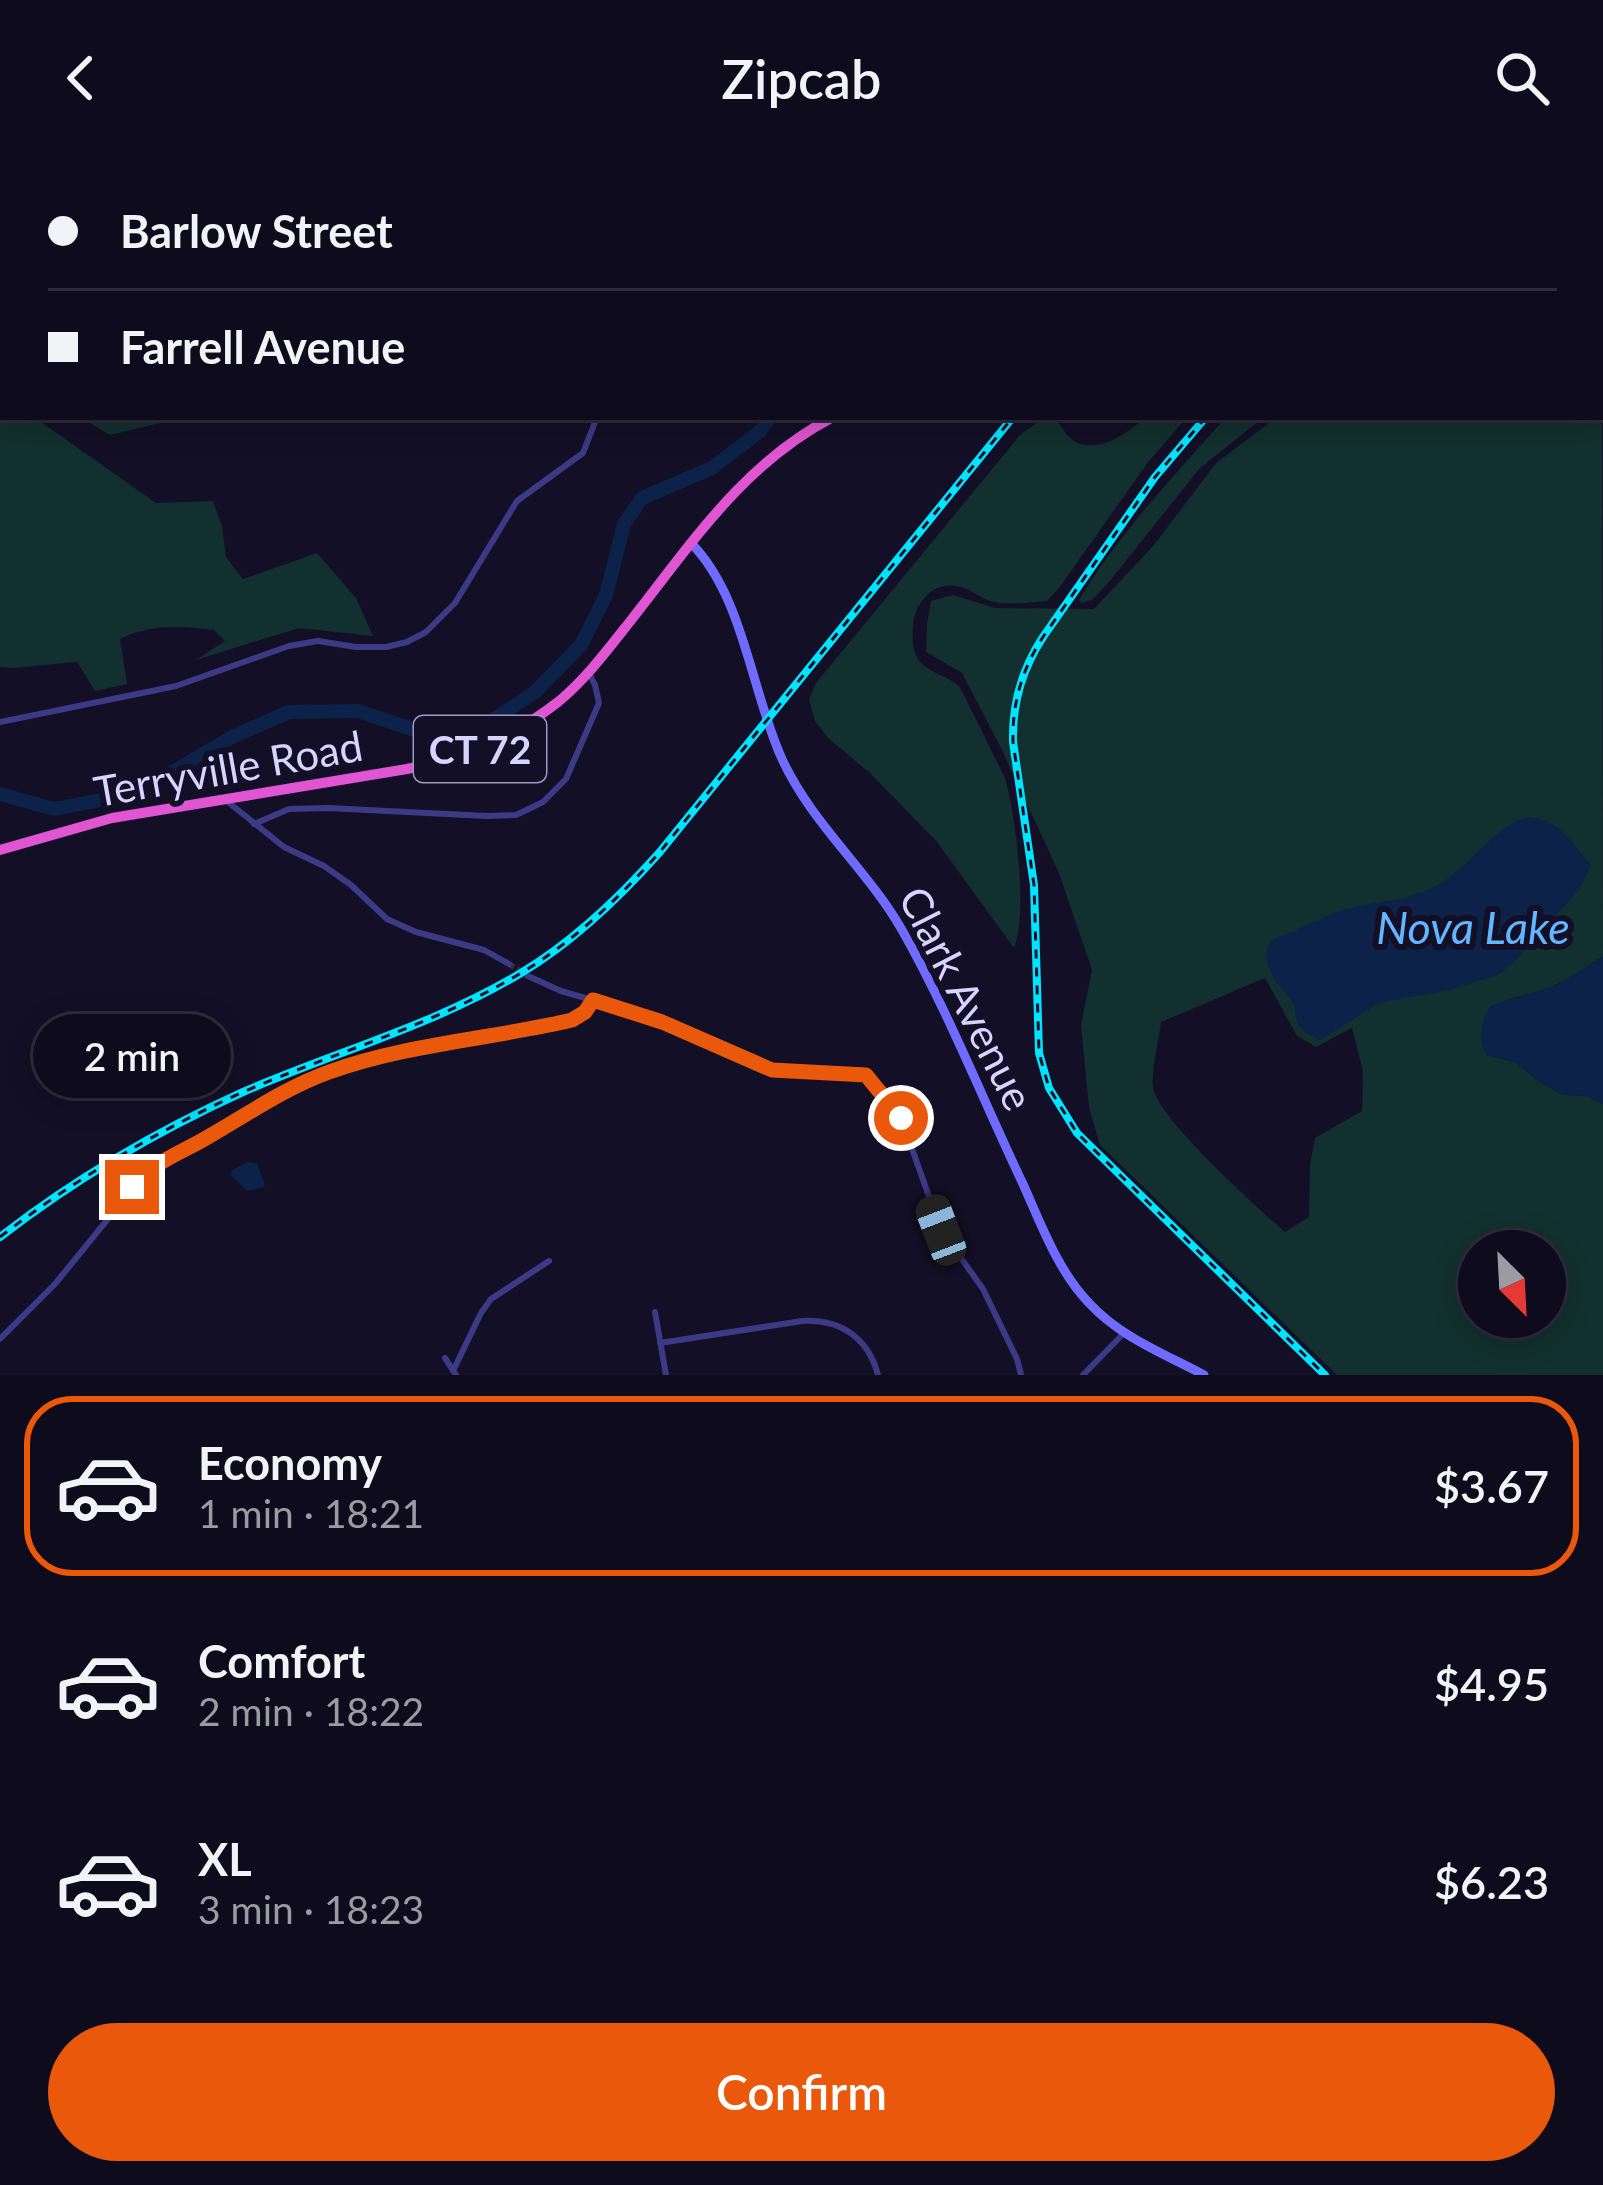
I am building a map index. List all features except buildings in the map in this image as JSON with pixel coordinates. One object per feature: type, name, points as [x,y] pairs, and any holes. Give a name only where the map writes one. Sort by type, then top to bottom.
[{"type":"highway","name":"Terryville Road","points":[[0,850],[112,818],[406,770],[467,754],[526,725],[588,673],[715,511],[760,466],[828,420]]},
{"type":"main road","name":"Clark Avenue","points":[[691,543],[707,562],[729,605],[780,755],[800,796],[883,898],[917,957],[1056,1256],[1088,1302],[1124,1333],[1204,1375]]},
{"type":"street","points":[[0,722],[176,686],[318,640],[356,647],[407,642],[426,632],[455,602],[518,501],[583,453],[596,420]]},
{"type":"street","points":[[254,824],[289,809],[487,816],[516,814],[543,802],[566,779],[599,703],[588,673]]},
{"type":"street","points":[[226,800],[284,847],[351,885],[387,919],[484,950],[509,964]]},
{"type":"street","points":[[528,976],[662,1022],[772,1070],[866,1075],[901,1118],[941,1230],[983,1289],[1021,1375]]},
{"type":"street","points":[[0,1339],[55,1284],[151,1168],[265,1102],[363,1061],[572,1020],[593,1000]]},
{"type":"street","points":[[454,1373],[491,1299],[549,1261]]},
{"type":"street","points":[[655,1312],[666,1375]]},
{"type":"street","points":[[660,1343],[823,1321],[858,1338],[878,1375]]},
{"type":"street","points":[[1083,1375],[1124,1333]]},
{"type":"street","points":[[445,1358],[454,1373]]},
{"type":"green space","points":[[0,420],[38,420],[156,503],[213,501],[226,557],[243,579],[317,553],[356,598],[373,636],[299,628],[196,660],[225,641],[214,630],[143,631],[120,639],[127,684],[95,691],[77,662],[0,667]]},
{"type":"green space","points":[[85,420],[172,420],[110,435]]},
{"type":"green space","points":[[1053,420],[1075,442],[1085,445],[1119,437],[1143,420],[1184,420],[1047,601],[997,602],[964,588],[944,586],[923,600],[915,616],[917,658],[960,687],[1005,778],[1020,888],[1014,948],[937,842],[871,774],[828,738],[815,721],[809,699],[816,683],[1020,435],[1035,424]]},
{"type":"green space","points":[[1223,420],[1260,420],[1200,468],[1109,582],[1092,600],[1081,603],[1095,575]]},
{"type":"green space","points":[[1273,420],[1602,420],[1603,957],[1553,986],[1498,1004],[1484,1020],[1482,1035],[1486,1054],[1517,1063],[1563,1095],[1588,1096],[1603,1104],[1603,1375],[1337,1375],[1100,1145],[1089,1108],[1081,1025],[1092,970],[1059,873],[962,673],[926,652],[927,623],[931,601],[953,595],[995,608],[1094,609],[1154,545],[1216,463]],"holes":[[[1265,978],[1297,1036],[1316,1047],[1352,1028],[1363,1071],[1362,1111],[1315,1138],[1309,1217],[1285,1232],[1189,1140],[1158,1101],[1153,1087],[1161,1022]]]},
{"type":"water","name":"Nova Lake","points":[[1528,817],[1557,827],[1591,865],[1579,890],[1512,964],[1497,975],[1449,990],[1379,1003],[1320,1040],[1301,1028],[1291,999],[1270,969],[1266,955],[1270,943],[1339,912],[1434,887],[1505,828]]},
{"type":"water","points":[[1603,957],[1603,1104],[1588,1096],[1563,1095],[1517,1063],[1486,1054],[1482,1029],[1492,1005],[1557,985]]},
{"type":"water","points":[[248,1162],[257,1164],[263,1187],[247,1191],[231,1175]]},
{"type":"waterway","points":[[0,794],[54,809],[137,793],[234,736],[289,712],[358,711],[427,734],[484,726],[535,692],[581,645],[606,595],[624,524],[642,498],[712,468],[769,420]]},
{"type":"tunnel","points":[[509,964],[528,976]]},
{"type":"railway","points":[[0,1237],[87,1176],[179,1123],[243,1092],[454,1008],[521,973],[577,934],[659,853],[1011,420]]},
{"type":"railway","points":[[1203,420],[1155,477],[1043,637],[1020,687],[1013,742],[1034,885],[1039,1053],[1049,1088],[1077,1133],[1325,1375]]},
{"type":"route","points":[[132,1187],[155,1165],[309,1080],[380,1057],[572,1020],[593,1000],[648,1016],[772,1070],[866,1075],[901,1118]]}]
